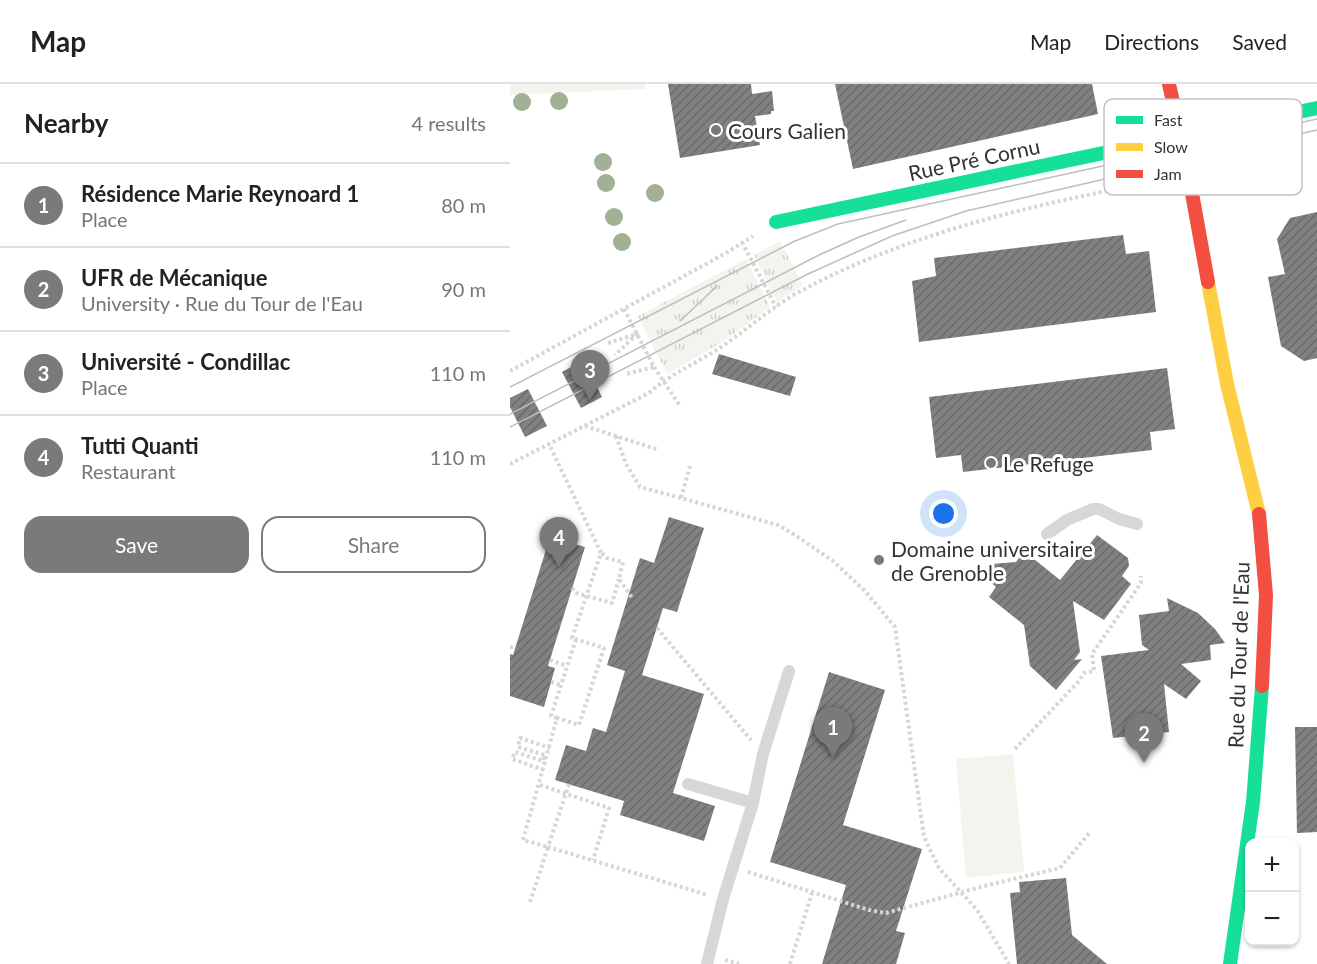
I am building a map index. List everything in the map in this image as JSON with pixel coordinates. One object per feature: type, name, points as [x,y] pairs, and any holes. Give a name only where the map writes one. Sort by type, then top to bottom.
[{"type":"street","name":"Rue du Tour de l'Eau","points":[[1169,84],[1172,99]]},
{"type":"street","name":"Rue Pré Cornu","points":[[1302,111],[1317,108]]},
{"type":"street","name":"Rue Pré Cornu","points":[[776,222],[1104,154]]},
{"type":"street","name":"Rue du Tour de l'Eau","points":[[1192,195],[1227,384],[1260,518],[1266,595],[1253,802],[1230,964]]},
{"type":"lane","points":[[1047,534],[1067,520],[1093,509],[1137,524]]},
{"type":"lane","points":[[707,964],[723,899],[753,803],[763,754],[789,671]]},
{"type":"lane","points":[[688,784],[753,803]]},
{"type":"path","points":[[510,464],[649,393],[663,380],[718,349],[799,292],[858,265],[936,234],[986,219],[1104,191]]},
{"type":"path","points":[[510,371],[776,222]]},
{"type":"path","points":[[742,242],[776,307]]},
{"type":"path","points":[[624,309],[654,367],[680,406]]},
{"type":"path","points":[[608,343],[637,334]]},
{"type":"path","points":[[615,355],[637,334]]},
{"type":"path","points":[[626,374],[654,367]]},
{"type":"path","points":[[584,426],[659,450]]},
{"type":"path","points":[[616,436],[626,464],[640,487],[778,525],[833,561],[865,591],[895,627],[924,837],[939,868],[976,910],[1009,964]]},
{"type":"path","points":[[549,444],[602,553],[607,558],[623,562],[612,603],[576,593],[572,588]]},
{"type":"path","points":[[681,498],[690,466]]},
{"type":"path","points":[[576,639],[551,716],[579,725],[604,648],[576,639],[572,638],[602,553]]},
{"type":"path","points":[[1015,749],[1084,673],[1094,671],[1092,654],[1141,583],[1141,576]]},
{"type":"path","points":[[619,579],[633,599]]},
{"type":"path","points":[[657,628],[763,754]]},
{"type":"path","points":[[550,660],[567,666]]},
{"type":"path","points":[[551,682],[561,685]]},
{"type":"path","points":[[558,718],[523,840],[723,899]]},
{"type":"path","points":[[544,770],[512,759],[514,752],[543,760],[545,755],[518,747],[520,738],[550,748]]},
{"type":"path","points":[[530,902],[569,784]]},
{"type":"path","points":[[540,785],[609,808],[593,860]]},
{"type":"path","points":[[733,868],[869,910],[886,913],[1060,868],[1091,831]]},
{"type":"path","points":[[790,964],[812,892]]},
{"type":"green space","points":[[510,84],[645,84],[645,89],[510,95]]},
{"type":"green space","points":[[780,241],[803,285],[777,302],[754,255]]},
{"type":"green space","points":[[746,259],[770,307],[721,343],[667,374],[638,316]]},
{"type":"green space","points":[[1013,754],[1024,872],[966,878],[956,759]]},
{"type":"building","name":"Cours Galien","points":[[668,84],[751,84],[752,94],[772,91],[774,111],[771,111],[771,114],[755,116],[760,145],[680,158]]},
{"type":"building","points":[[835,84],[1092,84],[1098,114],[853,169]]},
{"type":"building","points":[[1317,212],[1317,358],[1304,361],[1281,346],[1268,277],[1285,274],[1277,239],[1290,218]]},
{"type":"building","points":[[1123,235],[1126,254],[1149,251],[1156,312],[919,342],[912,281],[936,276],[934,258]]},
{"type":"building","points":[[719,354],[796,377],[790,396],[712,374]]},
{"type":"building","points":[[584,360],[602,397],[581,408],[562,372]]},
{"type":"building","points":[[1167,368],[1175,429],[1150,432],[1152,450],[963,472],[961,455],[936,458],[929,397]]},
{"type":"building","points":[[528,389],[547,426],[525,437],[510,407],[510,398]]},
{"type":"building","points":[[669,517],[704,528],[677,612],[663,608],[642,675],[704,694],[673,793],[715,806],[704,841],[620,815],[624,801],[555,780],[566,745],[586,751],[593,728],[606,732],[625,671],[607,665],[640,558],[654,563]]},
{"type":"building","points":[[1097,535],[1128,558],[1129,566],[1122,576],[1131,584],[1104,620],[1073,601],[1080,652],[1074,660],[1082,659],[1056,690],[1030,666],[1024,625],[989,597],[996,587],[982,575],[992,564],[1016,562],[1024,551],[1060,580]]},
{"type":"building","points":[[550,537],[585,547],[548,666],[555,668],[544,707],[510,696],[510,654],[513,655]]},
{"type":"building","points":[[1167,598],[1198,613],[1215,629],[1225,643],[1210,645],[1211,660],[1181,664],[1201,681],[1186,699],[1164,684],[1169,732],[1113,738],[1101,656],[1149,650],[1142,645],[1139,615],[1169,611]]},
{"type":"building","points":[[829,672],[885,690],[843,825],[922,849],[896,931],[905,933],[896,964],[822,964],[846,885],[770,862]]},
{"type":"building","points":[[1295,727],[1317,727],[1317,832],[1297,833]]},
{"type":"building","points":[[1066,878],[1072,935],[1107,964],[1017,964],[1010,893],[1020,892],[1019,882]]},
{"type":"tram line","points":[[1302,122],[1317,119]]},
{"type":"tram line","points":[[1302,133],[1317,130]]},
{"type":"tram line","points":[[510,387],[795,241],[838,224],[1104,166]]},
{"type":"tram line","points":[[510,427],[808,274],[892,236],[966,211],[1104,179]]},
{"type":"tram line","points":[[510,414],[819,255],[906,220]]},
{"type":"tram line","points":[[680,321],[717,286]]},
{"type":"traffic: fast","points":[[1302,111],[1317,108]]},
{"type":"traffic: fast","points":[[776,222],[1104,153]]},
{"type":"traffic: fast","points":[[1230,964],[1253,802],[1262,686]]},
{"type":"traffic: slow","points":[[1208,282],[1227,384],[1259,514]]},
{"type":"traffic: jam","points":[[1169,84],[1172,99]]},
{"type":"traffic: jam","points":[[1192,195],[1208,282]]},
{"type":"traffic: jam","points":[[1259,514],[1266,595],[1262,686]]},
{"type":"place","name":"Cours Galien","points":[[716,130]]},
{"type":"place","name":"Université - Condillac","points":[[590,400]]},
{"type":"place","name":"Le Refuge","points":[[991,463]]},
{"type":"place","name":"Domaine universitaire de Grenoble","points":[[879,560]]},
{"type":"place","name":"Tutti Quanti","points":[[559,567]]},
{"type":"place","name":"Résidence Marie Reynoard 1","points":[[833,757]]},
{"type":"place","name":"UFR de Mécanique","points":[[1144,763]]}]
